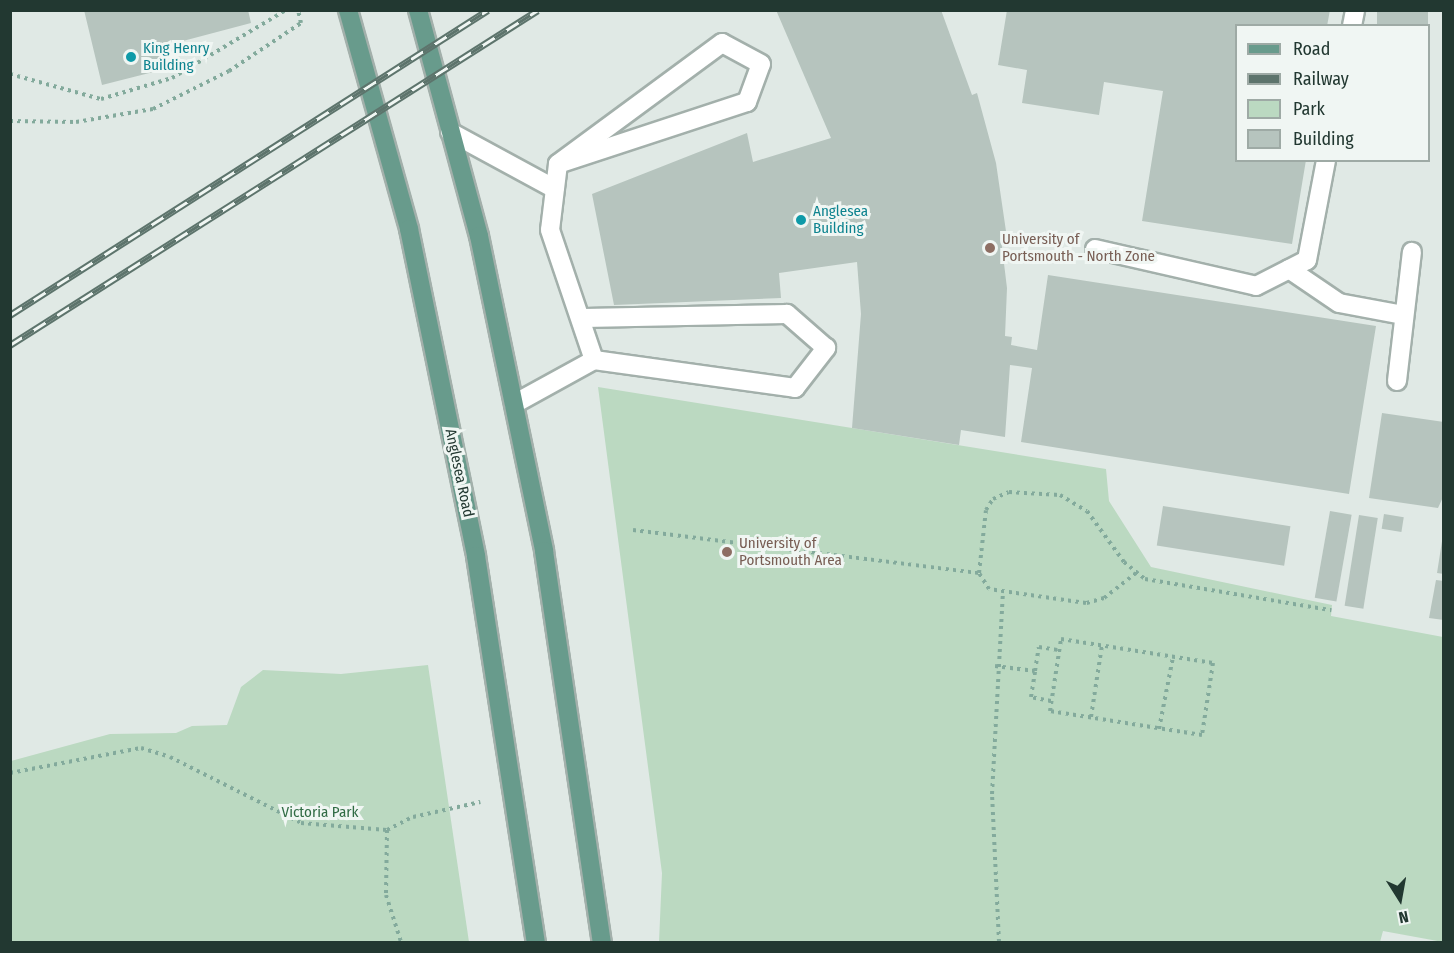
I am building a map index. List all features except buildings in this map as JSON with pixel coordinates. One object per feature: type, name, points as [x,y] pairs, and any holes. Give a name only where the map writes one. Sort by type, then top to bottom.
[{"type":"main road","name":"Anglesea Road","points":[[348,10],[409,229],[476,556],[516,796],[536,942]]},
{"type":"main road","points":[[418,10],[450,132],[514,404],[544,551],[602,942]]},
{"type":"lane","points":[[558,164],[747,102],[760,64],[722,43],[558,164],[550,230],[584,318],[594,360]]},
{"type":"lane","points":[[450,132],[555,189]]},
{"type":"lane","points":[[1095,249],[1256,286],[1307,260],[1326,162]]},
{"type":"lane","points":[[1396,381],[1412,252]]},
{"type":"lane","points":[[1289,269],[1339,303],[1404,315]]},
{"type":"lane","points":[[514,404],[594,360],[795,388],[826,348],[787,314],[584,318]]},
{"type":"path","points":[[276,10],[277,17]]},
{"type":"path","points":[[10,74],[101,99],[172,78],[286,10]]},
{"type":"path","points":[[10,121],[76,122],[153,109],[228,71],[301,23],[298,10]]},
{"type":"path","points":[[1136,573],[1104,598],[1086,603],[1003,593],[983,584],[979,573],[986,510],[993,499],[1017,491],[1060,495],[1082,505],[1136,573],[1151,581],[1331,610]]},
{"type":"path","points":[[633,530],[979,573]]},
{"type":"path","points":[[999,942],[992,794],[995,666],[1003,593]]},
{"type":"path","points":[[1061,639],[1214,663],[1202,735],[1050,711],[1060,650],[1061,639]]},
{"type":"path","points":[[1090,717],[1102,645]]},
{"type":"path","points":[[1051,700],[1031,697],[1039,647],[1060,650]]},
{"type":"path","points":[[1160,729],[1173,657]]},
{"type":"path","points":[[995,666],[1035,670]]},
{"type":"path","points":[[10,774],[141,748],[170,757],[301,823],[387,830],[412,817],[516,796]]},
{"type":"path","points":[[387,830],[386,895],[401,942]]},
{"type":"green space","points":[[598,387],[1106,469],[1109,501],[1151,567],[1332,605],[1331,616],[1443,637],[1443,942],[1383,931],[1380,942],[659,942],[662,873]]},
{"type":"green space","name":"Victoria Park","points":[[428,665],[469,942],[11,942],[11,761],[110,734],[176,733],[192,726],[227,725],[241,687],[263,670],[341,674]]},
{"type":"railway","points":[[10,315],[488,10]]},
{"type":"railway","points":[[10,345],[538,10]]},
{"type":"place","name":"King Henry Building","points":[[131,57]]},
{"type":"place","name":"Anglesea Building","points":[[801,220]]},
{"type":"place","name":"University of Portsmouth - North Zone","points":[[990,248]]},
{"type":"place","name":"University of Portsmouth Area","points":[[727,552]]}]
